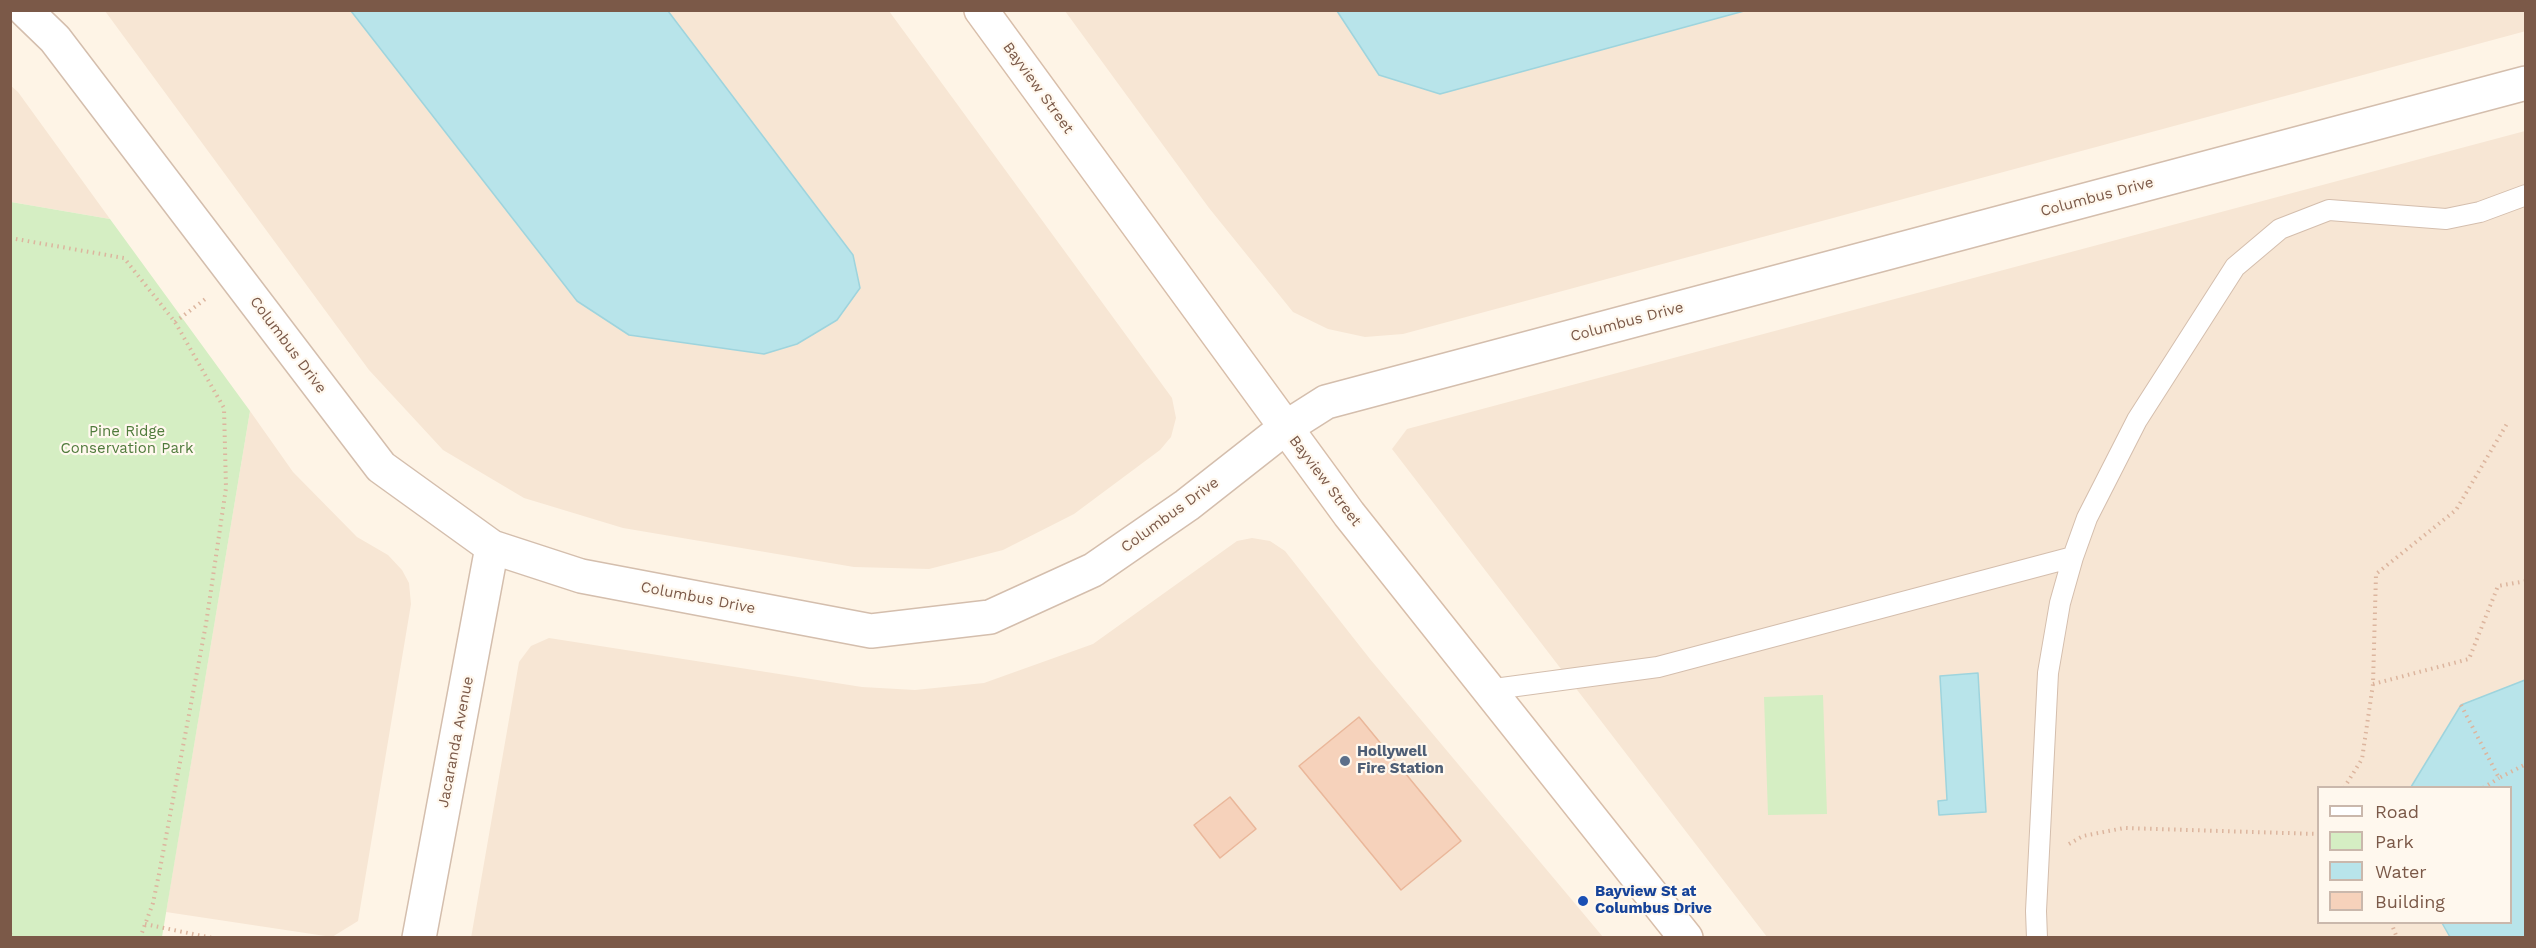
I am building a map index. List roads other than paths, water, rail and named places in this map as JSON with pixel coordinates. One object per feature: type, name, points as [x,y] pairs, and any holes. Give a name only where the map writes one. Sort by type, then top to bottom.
[{"type":"street","name":"Columbus Drive","points":[[25,10],[55,39],[381,467],[492,547],[581,576],[871,631],[990,617],[1093,570],[1187,505],[1285,428],[1326,402],[2526,83]]},
{"type":"street","name":"Bayview Street","points":[[981,10],[1285,428],[1487,690],[1686,938]]},
{"type":"street","name":"Jacaranda Avenue","points":[[419,938],[492,547]]},
{"type":"lane","points":[[2037,938],[2038,864],[2048,673],[2060,603],[2073,557],[2087,518],[2138,420],[2235,267],[2280,229],[2329,210],[2446,219],[2480,212],[2526,195]]},
{"type":"lane","points":[[1487,690],[1658,667],[2073,557]]},
{"type":"water","points":[[351,11],[668,11],[853,255],[860,288],[837,320],[797,344],[764,354],[629,335],[577,301]]},
{"type":"water","points":[[1337,11],[1744,11],[1440,94],[1379,75]]},
{"type":"water","points":[[1978,673],[1986,812],[1939,815],[1938,801],[1947,800],[1940,676]]},
{"type":"water","points":[[2525,680],[2525,937],[2450,937],[2443,924],[2512,924],[2512,786],[2412,786],[2461,705]]},
{"type":"place","name":"Hollywell Fire Station","points":[[1345,761]]},
{"type":"place","name":"Bayview St at Columbus Drive","points":[[1583,901]]},
{"type":"park label","name":"Pine Ridge Conservation Park","points":[[127,440]]}]
